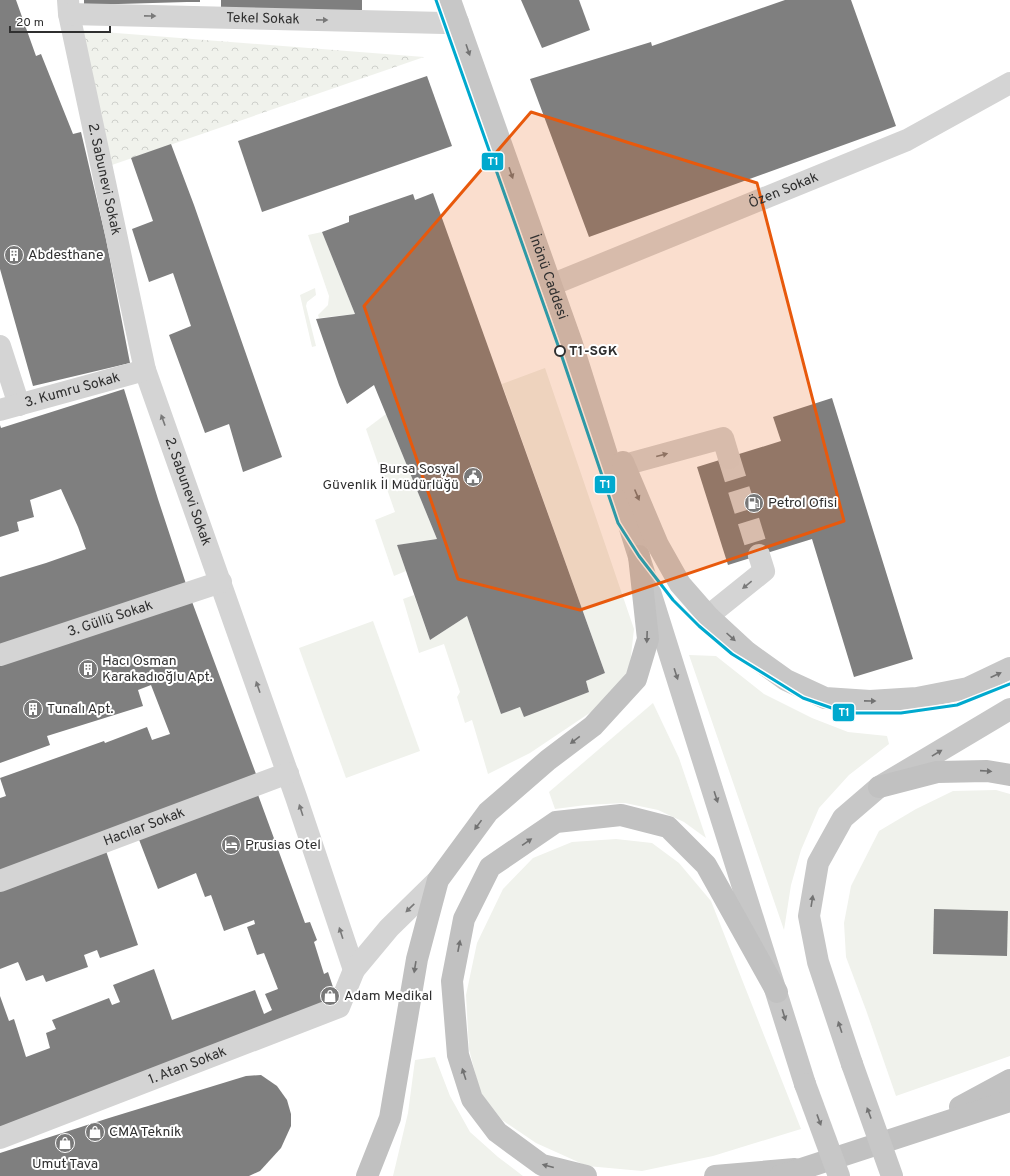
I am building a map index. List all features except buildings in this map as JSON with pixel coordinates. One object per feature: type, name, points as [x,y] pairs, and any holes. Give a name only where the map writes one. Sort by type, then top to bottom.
[{"type":"highway","points":[[367,1176],[390,1118],[417,959],[438,880],[488,812],[548,760],[593,726],[636,679],[648,639],[639,556]]},
{"type":"highway","points":[[879,787],[937,772],[987,771],[1010,775]]},
{"type":"highway","points":[[586,1176],[542,1165],[498,1132],[472,1099],[458,1055],[452,982],[464,919],[490,867],[556,822],[621,815],[668,827],[706,865],[777,992]]},
{"type":"highway","points":[[901,1138],[1010,1080]]},
{"type":"highway","points":[[780,1176],[901,1138],[1010,1101]]},
{"type":"highway","points":[[715,1176],[804,1168]]},
{"type":"main road","name":"İnönü Caddesi","points":[[450,0],[572,344],[805,1084],[839,1176]]},
{"type":"main road","points":[[572,344],[658,545],[680,584],[708,616],[747,652],[786,680],[825,698],[870,701],[917,698],[968,688],[1010,668]]},
{"type":"main road","points":[[892,1176],[852,1064],[818,962],[809,916],[818,864],[843,818],[879,787],[1010,709]]},
{"type":"street","name":"Tekel Sokak","points":[[68,7],[444,23],[458,22]]},
{"type":"street","name":"2. Sabunevi Sokak","points":[[68,7],[145,370],[288,773],[354,970]]},
{"type":"street","name":"Özen Sokak","points":[[551,285],[907,140],[1010,84]]},
{"type":"street","points":[[0,346],[9,408]]},
{"type":"street","name":"3. Kumru Sokak","points":[[9,408],[145,370]]},
{"type":"street","points":[[624,465],[723,438],[729,458]]},
{"type":"street","points":[[708,616],[764,571],[759,555]]},
{"type":"street","name":"3. Güllü Sokak","points":[[0,655],[221,582]]},
{"type":"street","name":"Hacılar Sokak","points":[[0,881],[288,773]]},
{"type":"street","name":"1. Atan Sokak","points":[[0,1138],[339,1007],[354,970],[389,928],[438,880]]},
{"type":"highlighted area","points":[[531,112],[757,183],[844,521],[580,610],[458,579],[364,306]]},
{"type":"green space","points":[[78,30],[424,57],[109,166]]},
{"type":"green space","points":[[322,232],[355,314],[319,318],[318,315],[328,305],[329,296],[308,235]]},
{"type":"green space","points":[[315,288],[316,295],[307,302],[306,306],[316,346],[312,347],[300,295]]},
{"type":"green space","points":[[545,368],[634,629],[629,673],[603,704],[530,753],[488,774],[472,720],[465,723],[457,697],[460,692],[444,644],[419,653],[403,599],[414,595],[430,640],[467,616],[501,714],[520,707],[578,696],[589,692],[586,681],[605,673],[502,384]]},
{"type":"green space","points":[[386,414],[437,539],[397,545],[406,571],[394,576],[375,520],[395,512],[366,429]]},
{"type":"green space","points":[[373,621],[420,751],[346,778],[299,648]]},
{"type":"green space","points":[[689,655],[716,656],[764,694],[812,718],[848,732],[887,736],[889,744],[849,775],[819,808],[801,850],[791,885],[784,930]]},
{"type":"green space","points":[[653,703],[679,758],[706,838],[684,822],[658,810],[625,803],[586,805],[555,809],[549,792]]},
{"type":"green space","points":[[996,790],[1010,794],[1010,1056],[896,1096],[846,957],[844,923],[851,886],[879,831],[916,809],[953,791]]},
{"type":"green space","points":[[616,839],[652,843],[679,863],[711,901],[801,1129],[713,1156],[642,1171],[587,1166],[536,1143],[502,1120],[480,1092],[469,1049],[466,995],[477,943],[503,889],[533,858],[572,842]]},
{"type":"green space","points":[[435,1057],[450,1096],[470,1132],[498,1157],[523,1176],[393,1176],[408,1113],[415,1060]]},
{"type":"tunnel","points":[[729,458],[759,555]]},
{"type":"transit line","name":"T1","points":[[436,0],[560,351],[618,523],[639,556],[673,600],[699,626],[732,654],[803,698],[846,713],[901,713],[957,705],[1010,684]]},
{"type":"place","name":"Abdesthane","points":[[14,255]]},
{"type":"place","name":"T1-SGK","points":[[560,351]]},
{"type":"place","name":"Bursa Sosyal Güvenlik İl Müdürlüğü","points":[[473,477]]},
{"type":"place","name":"Petrol Ofisi","points":[[754,503]]},
{"type":"place","name":"Hacı Osman Karakadıoğlu Apt.","points":[[88,669]]},
{"type":"place","name":"Tunalı Apt.","points":[[33,709]]},
{"type":"place","name":"Prusias Otel","points":[[231,845]]},
{"type":"place","name":"Adam Medikal","points":[[330,996]]},
{"type":"place","name":"CMA Teknik","points":[[95,1132]]},
{"type":"place","name":"Umut Tava","points":[[65,1143]]}]
